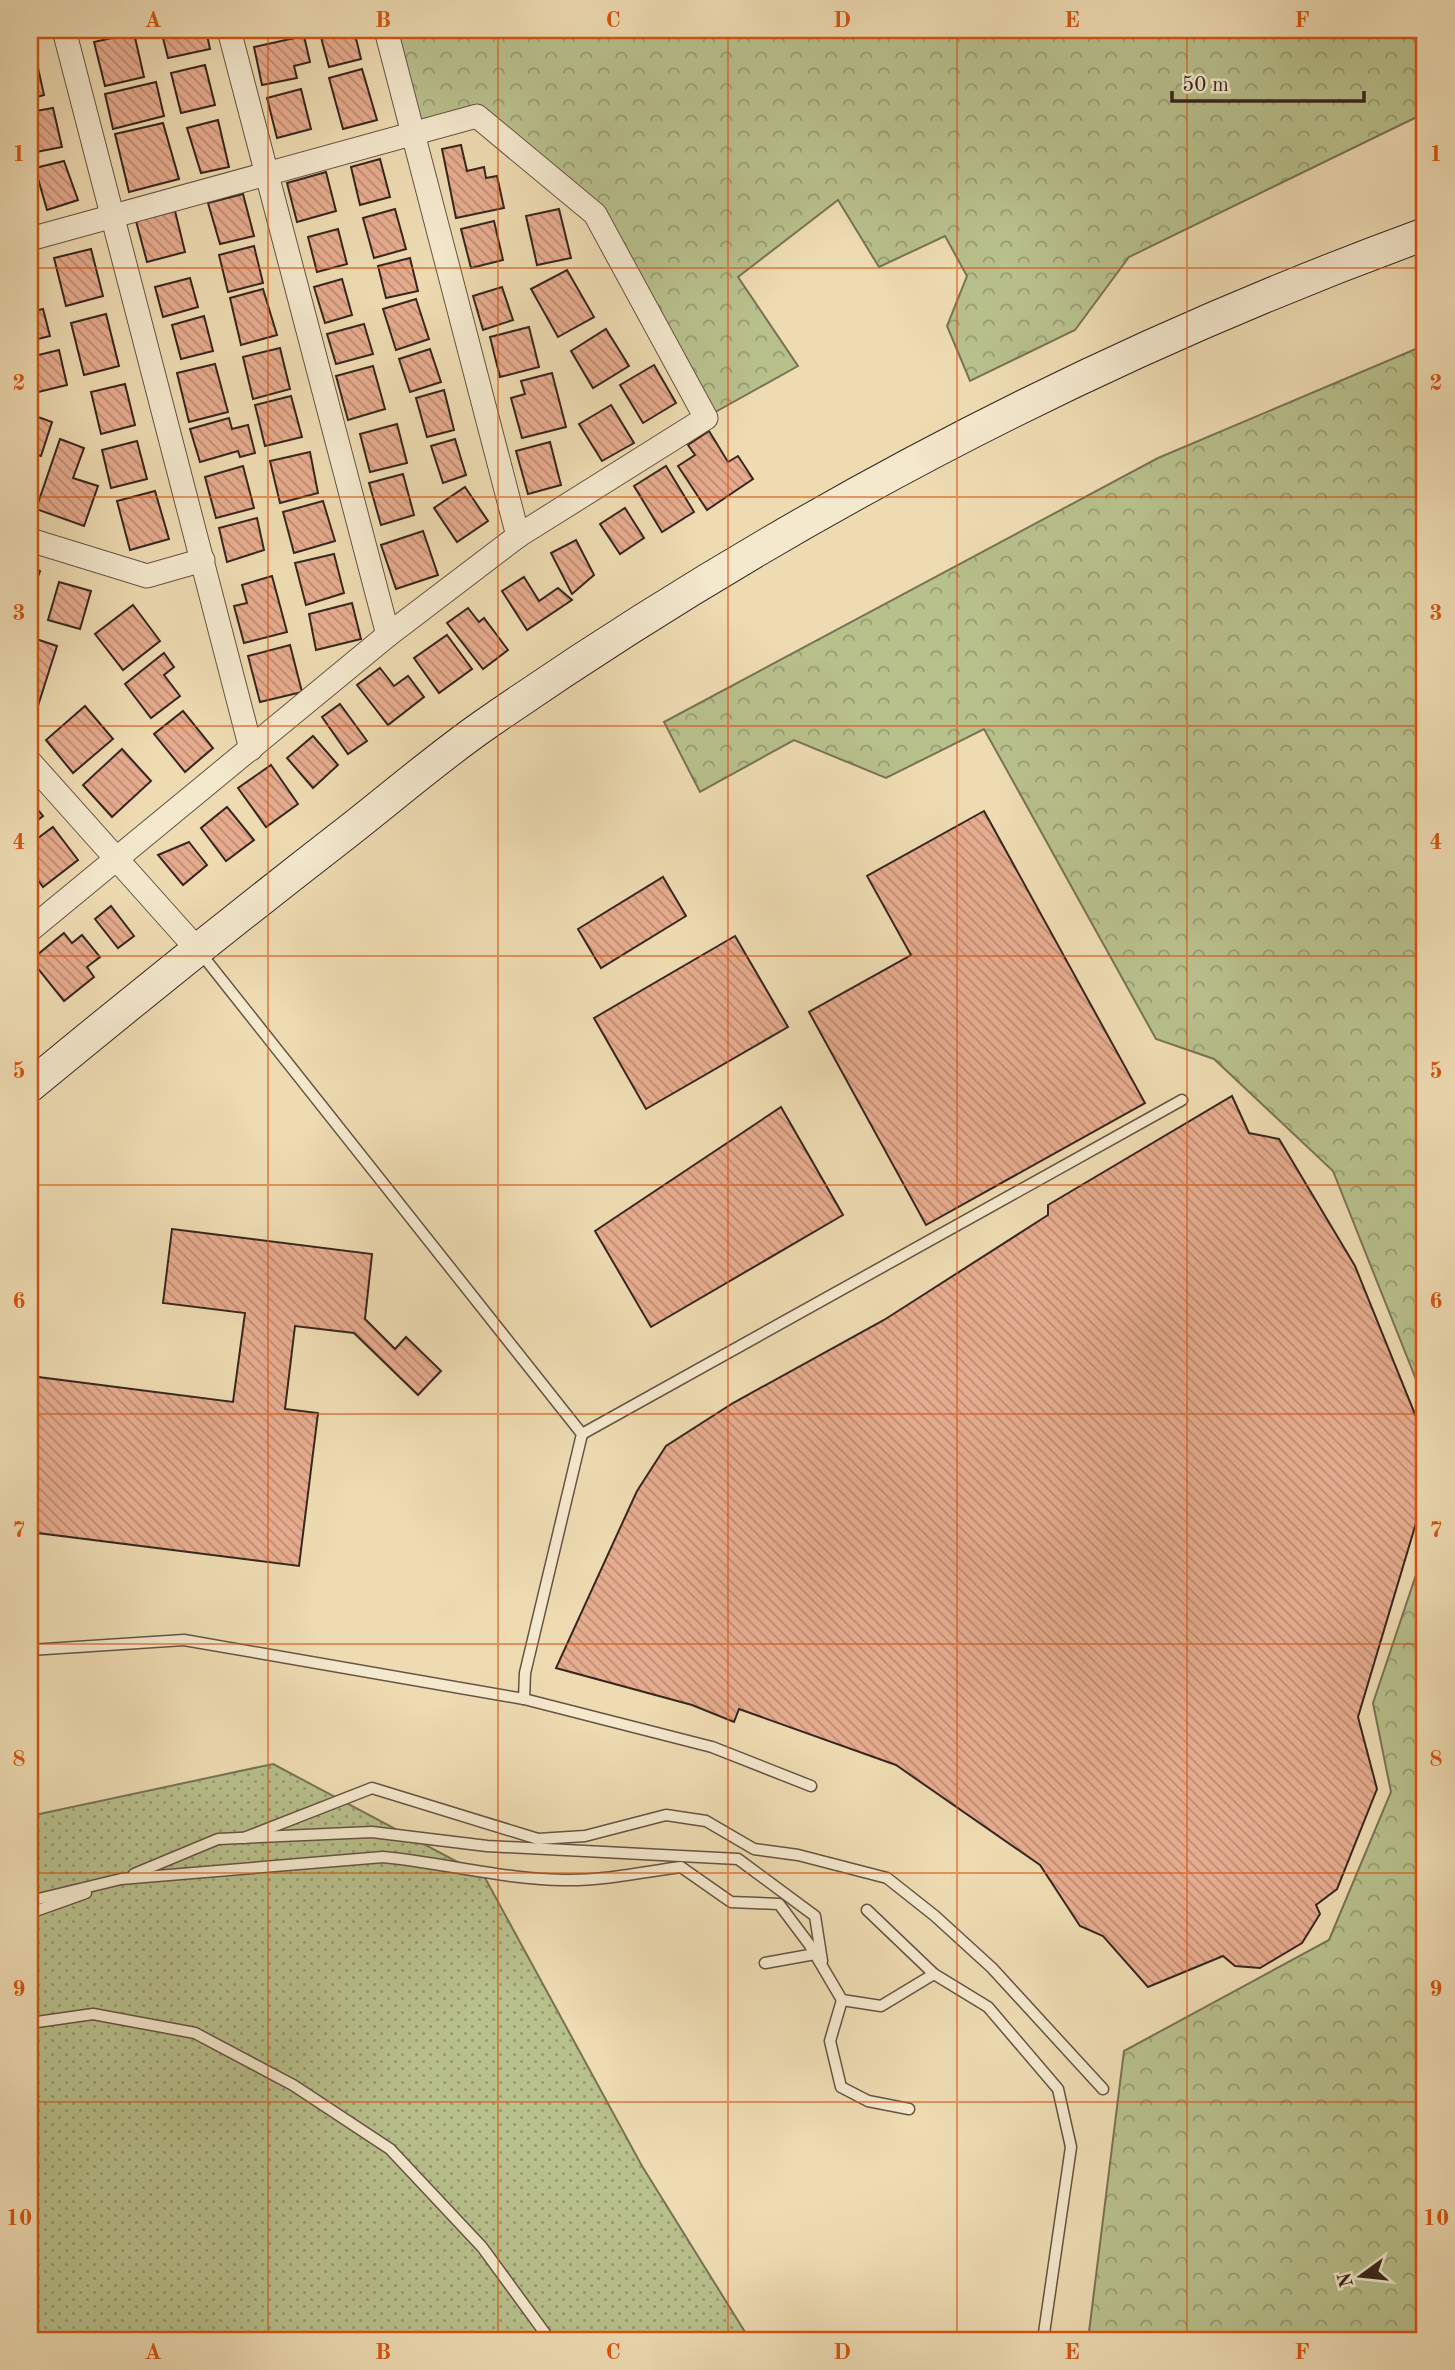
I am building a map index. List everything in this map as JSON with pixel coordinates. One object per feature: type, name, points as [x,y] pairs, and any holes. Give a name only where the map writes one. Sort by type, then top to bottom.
[{"type":"street","points":[[64,30],[251,749]]},
{"type":"street","points":[[229,30],[388,635]]},
{"type":"street","points":[[386,30],[518,536]]},
{"type":"street","points":[[30,239],[477,116],[595,214],[706,418],[518,536],[388,635],[30,930]]},
{"type":"street","points":[[30,1086],[197,948],[480,729],[653,612],[827,508],[979,428],[1252,300],[1425,234]]},
{"type":"street","points":[[30,540],[147,576],[203,560]]},
{"type":"street","points":[[30,762],[197,948]]},
{"type":"lane","points":[[197,948],[582,1434]]},
{"type":"lane","points":[[524,1699],[525,1673],[582,1434],[1182,1100]]},
{"type":"lane","points":[[30,1650],[184,1640],[524,1699],[712,1747],[811,1786]]},
{"type":"lane","points":[[244,1838],[372,1788],[538,1839],[585,1836],[666,1815],[706,1821],[754,1849],[798,1855],[887,1878],[935,1916],[992,1968],[1103,2089]]},
{"type":"lane","points":[[30,1913],[47,1909],[218,1839],[372,1832],[487,1846],[738,1859],[815,1916],[824,1969]]},
{"type":"lane","points":[[30,1901],[121,1879],[383,1857],[425,1861],[502,1876],[566,1880],[681,1867],[732,1902],[779,1904],[815,1954],[842,2000],[830,2041],[841,2087],[867,2101],[909,2109]]},
{"type":"lane","points":[[866,1910],[934,1974],[988,2007],[1058,2089],[1071,2147],[1043,2340]]},
{"type":"lane","points":[[765,1964],[815,1954]]},
{"type":"lane","points":[[842,2000],[881,2006],[934,1974]]},
{"type":"lane","points":[[30,2023],[93,2014],[195,2033],[293,2085],[390,2149],[482,2247],[550,2340]]},
{"type":"green space","points":[[390,30],[1425,30],[1425,113],[1129,257],[1075,330],[970,381],[947,326],[967,276],[945,236],[879,267],[838,200],[738,277],[798,366],[710,415],[599,210],[480,112],[416,130]]},
{"type":"green space","points":[[1425,345],[1425,1402],[1333,1171],[1214,1059],[1156,1039],[984,729],[886,778],[794,740],[700,792],[664,722],[1158,458]]},
{"type":"green space","points":[[1425,1548],[1425,2340],[1088,2340],[1124,2051],[1329,1940],[1391,1792],[1373,1703]]},
{"type":"green space","points":[[273,1764],[484,1876],[642,2166],[750,2340],[30,2340],[30,1816]]},
{"type":"building","points":[[30,30],[33,30],[38,47],[30,49]]},
{"type":"building","points":[[161,30],[206,30],[210,49],[168,58]]},
{"type":"building","points":[[319,30],[354,30],[361,59],[329,67]]},
{"type":"building","points":[[134,33],[144,77],[105,86],[94,42]]},
{"type":"building","points":[[304,36],[310,62],[294,66],[297,78],[262,85],[254,47]]},
{"type":"building","points":[[36,59],[44,95],[30,99],[30,60]]},
{"type":"building","points":[[205,65],[215,105],[181,113],[171,73]]},
{"type":"building","points":[[362,69],[377,120],[343,129],[329,78]]},
{"type":"building","points":[[156,82],[164,116],[113,129],[105,94]]},
{"type":"building","points":[[301,89],[311,129],[277,138],[267,98]]},
{"type":"building","points":[[53,108],[62,147],[31,153],[30,112]]},
{"type":"building","points":[[218,120],[229,167],[201,173],[187,128]]},
{"type":"building","points":[[163,123],[179,179],[129,192],[115,134]]},
{"type":"building","points":[[461,145],[467,171],[484,167],[486,178],[497,176],[504,208],[456,218],[442,149]]},
{"type":"building","points":[[380,159],[390,197],[360,205],[351,167]]},
{"type":"building","points":[[64,161],[78,200],[47,210],[35,168]]},
{"type":"building","points":[[326,172],[336,211],[297,222],[287,183]]},
{"type":"building","points":[[243,194],[254,236],[220,244],[208,203]]},
{"type":"building","points":[[395,209],[406,249],[374,258],[363,218]]},
{"type":"building","points":[[559,209],[571,258],[537,265],[526,216]]},
{"type":"building","points":[[175,211],[185,252],[147,262],[136,221]]},
{"type":"building","points":[[494,221],[503,260],[471,268],[461,229]]},
{"type":"building","points":[[338,229],[347,264],[317,272],[308,237]]},
{"type":"building","points":[[254,246],[263,283],[228,292],[219,255]]},
{"type":"building","points":[[91,249],[103,296],[66,306],[54,258]]},
{"type":"building","points":[[410,258],[418,291],[386,298],[378,266]]},
{"type":"building","points":[[30,260],[38,294],[30,296]]},
{"type":"building","points":[[567,270],[594,317],[558,337],[531,289]]},
{"type":"building","points":[[190,278],[198,307],[163,317],[155,287]]},
{"type":"building","points":[[342,279],[352,315],[325,323],[314,287]]},
{"type":"building","points":[[502,287],[513,320],[483,330],[473,296]]},
{"type":"building","points":[[263,289],[277,335],[241,345],[230,298]]},
{"type":"building","points":[[416,299],[429,339],[396,350],[383,309]]},
{"type":"building","points":[[43,309],[50,336],[30,341],[30,312]]},
{"type":"building","points":[[106,314],[119,366],[84,375],[71,323]]},
{"type":"building","points":[[204,316],[213,351],[181,359],[172,325]]},
{"type":"building","points":[[364,324],[373,354],[336,364],[327,334]]},
{"type":"building","points":[[529,327],[539,367],[500,377],[490,337]]},
{"type":"building","points":[[606,329],[629,366],[593,388],[571,351]]},
{"type":"building","points":[[280,348],[290,389],[253,399],[243,357]]},
{"type":"building","points":[[430,349],[441,382],[410,392],[399,359]]},
{"type":"building","points":[[59,350],[67,385],[30,394],[30,357]]},
{"type":"building","points":[[215,364],[228,412],[189,422],[177,373]]},
{"type":"building","points":[[654,365],[676,403],[643,423],[620,385]]},
{"type":"building","points":[[373,366],[385,409],[348,420],[336,376]]},
{"type":"building","points":[[552,373],[566,427],[522,438],[511,398],[525,394],[521,381]]},
{"type":"building","points":[[125,384],[135,425],[101,434],[91,392]]},
{"type":"building","points":[[444,390],[454,430],[427,437],[416,398]]},
{"type":"building","points":[[291,396],[302,437],[265,446],[255,405]]},
{"type":"building","points":[[611,405],[634,443],[602,461],[579,424]]},
{"type":"building","points":[[30,414],[52,422],[41,456],[30,452]]},
{"type":"building","points":[[229,418],[232,429],[248,425],[255,453],[240,457],[238,451],[200,462],[190,429]]},
{"type":"building","points":[[397,424],[407,463],[370,472],[360,434]]},
{"type":"building","points":[[709,431],[728,462],[738,456],[753,479],[707,510],[678,466],[695,455],[688,445]]},
{"type":"building","points":[[60,439],[84,448],[73,478],[98,486],[84,526],[36,509]]},
{"type":"building","points":[[455,439],[466,475],[443,483],[431,446]]},
{"type":"building","points":[[137,441],[147,479],[111,488],[102,450]]},
{"type":"building","points":[[550,442],[561,485],[528,494],[516,451]]},
{"type":"building","points":[[310,452],[318,493],[280,503],[270,461]]},
{"type":"building","points":[[243,466],[254,508],[216,518],[205,477]]},
{"type":"building","points":[[666,466],[694,512],[662,532],[634,486]]},
{"type":"building","points":[[403,474],[414,515],[381,525],[369,483]]},
{"type":"building","points":[[465,487],[488,521],[457,542],[434,508]]},
{"type":"building","points":[[155,491],[169,539],[130,550],[117,501]]},
{"type":"building","points":[[323,501],[335,541],[294,553],[283,512]]},
{"type":"building","points":[[625,508],[644,538],[620,554],[600,524]]},
{"type":"building","points":[[257,518],[264,550],[227,562],[219,528]]},
{"type":"building","points":[[423,531],[438,575],[396,589],[381,545]]},
{"type":"building","points":[[576,540],[594,575],[572,594],[551,553]]},
{"type":"building","points":[[334,554],[344,593],[306,605],[295,563]]},
{"type":"building","points":[[30,567],[40,571],[30,600]]},
{"type":"building","points":[[272,576],[287,632],[244,643],[234,606],[247,603],[242,585]]},
{"type":"building","points":[[524,577],[539,601],[558,588],[572,600],[527,630],[502,591]]},
{"type":"building","points":[[59,582],[91,591],[80,629],[48,620]]},
{"type":"building","points":[[352,603],[361,639],[316,650],[309,614]]},
{"type":"building","points":[[133,605],[160,641],[123,670],[95,634]]},
{"type":"building","points":[[468,608],[479,622],[484,618],[508,650],[483,669],[447,623]]},
{"type":"building","points":[[447,635],[472,669],[439,693],[414,658]]},
{"type":"building","points":[[30,637],[57,646],[36,712],[30,710]]},
{"type":"building","points":[[290,645],[302,692],[260,702],[248,656]]},
{"type":"building","points":[[164,653],[174,667],[164,675],[180,696],[151,718],[125,684]]},
{"type":"building","points":[[380,668],[394,686],[408,676],[424,697],[388,725],[357,685]]},
{"type":"building","points":[[340,704],[367,741],[348,754],[322,717]]},
{"type":"building","points":[[85,706],[113,739],[73,773],[46,740]]},
{"type":"building","points":[[183,711],[213,748],[185,772],[154,734]]},
{"type":"building","points":[[313,736],[338,765],[313,788],[287,758]]},
{"type":"building","points":[[122,749],[151,781],[112,817],[83,785]]},
{"type":"building","points":[[271,765],[298,804],[266,827],[238,788]]},
{"type":"building","points":[[30,800],[43,816],[30,826]]},
{"type":"building","points":[[227,807],[254,840],[226,861],[201,828]]},
{"type":"building","points":[[984,811],[1145,1103],[926,1225],[809,1012],[911,955],[867,876]]},
{"type":"building","points":[[53,827],[78,860],[43,887],[30,869],[30,844]]},
{"type":"building","points":[[189,842],[207,865],[183,885],[158,855]]},
{"type":"building","points":[[663,877],[686,916],[601,968],[578,929]]},
{"type":"building","points":[[111,906],[134,936],[118,948],[95,919]]},
{"type":"building","points":[[64,933],[72,943],[82,935],[100,957],[87,967],[94,977],[64,1001],[31,960]]},
{"type":"building","points":[[735,936],[788,1027],[646,1109],[594,1018]]},
{"type":"building","points":[[1232,1096],[1249,1133],[1279,1139],[1355,1266],[1425,1439],[1425,1493],[1358,1717],[1377,1789],[1337,1889],[1316,1905],[1320,1914],[1302,1943],[1260,1968],[1235,1966],[1223,1956],[1148,1987],[1103,1936],[1080,1926],[1040,1865],[896,1765],[739,1709],[734,1722],[692,1705],[556,1668],[637,1491],[666,1446],[733,1403],[884,1320],[1048,1215],[1048,1205]]},
{"type":"building","points":[[781,1107],[843,1215],[651,1327],[595,1231]]},
{"type":"building","points":[[172,1229],[372,1254],[365,1319],[395,1349],[406,1337],[441,1371],[418,1395],[354,1333],[295,1326],[285,1409],[318,1413],[299,1566],[30,1532],[30,1376],[233,1402],[245,1313],[163,1303]]}]
